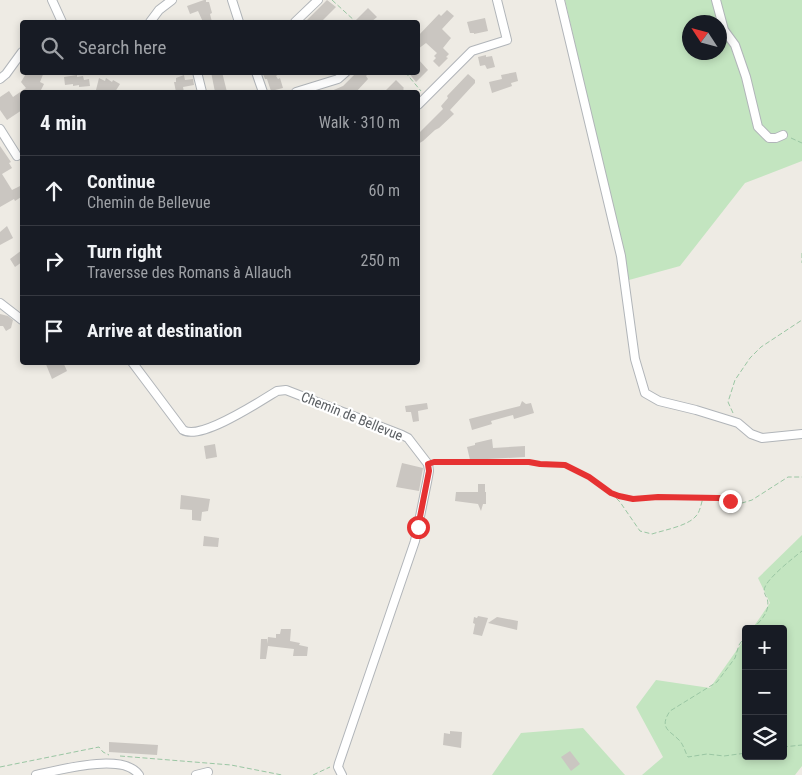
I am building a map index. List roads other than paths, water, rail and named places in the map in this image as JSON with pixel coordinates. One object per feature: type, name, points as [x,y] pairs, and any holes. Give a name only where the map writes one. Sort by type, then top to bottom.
[{"type":"street","points":[[52,0],[61,20]]},
{"type":"street","points":[[152,20],[159,10],[172,0]]},
{"type":"street","points":[[232,0],[238,20]]},
{"type":"street","points":[[297,20],[318,0]]},
{"type":"street","points":[[420,103],[472,51],[507,40],[497,0]]},
{"type":"street","points":[[560,0],[621,256],[635,359],[646,393],[659,401],[738,423],[751,434],[762,438],[802,434]]},
{"type":"street","points":[[716,0],[724,30],[735,45],[746,77],[758,127],[769,138],[776,138],[783,134]]},
{"type":"street","points":[[0,79],[20,55]]},
{"type":"street","points":[[198,75],[202,90]]},
{"type":"street","points":[[257,75],[262,90]]},
{"type":"street","points":[[302,90],[338,79],[343,75]]},
{"type":"street","points":[[0,129],[17,156]]},
{"type":"street","points":[[0,303],[20,318]]},
{"type":"street","name":"Chemin de Bellevue","points":[[134,365],[187,433],[200,433],[277,392],[286,390],[408,438],[428,464],[428,482],[415,541],[338,767],[342,775]]},
{"type":"street","points":[[36,775],[100,763],[129,766],[139,775]]},
{"type":"street","points":[[196,775],[208,772]]}]
